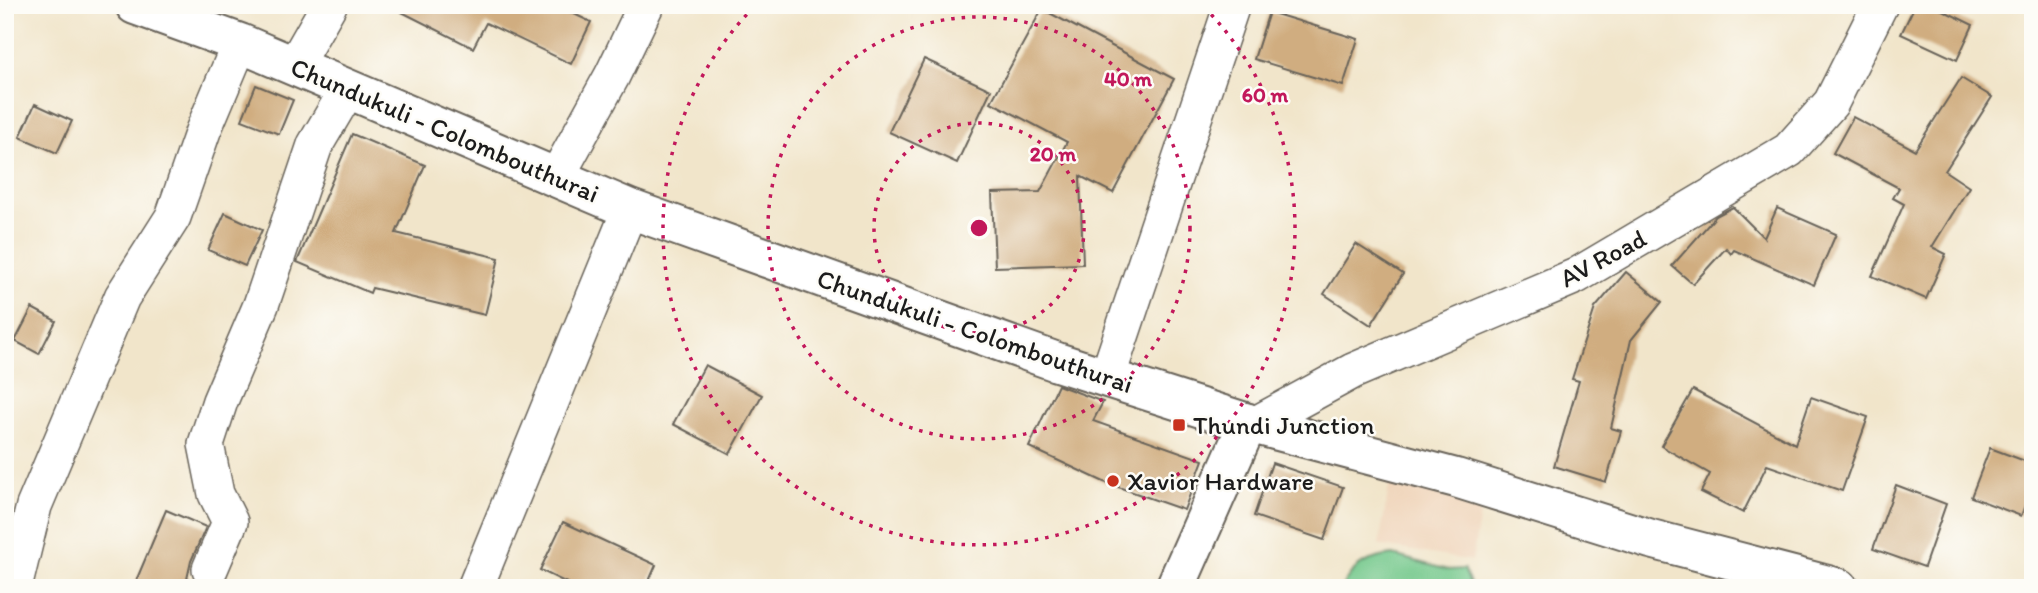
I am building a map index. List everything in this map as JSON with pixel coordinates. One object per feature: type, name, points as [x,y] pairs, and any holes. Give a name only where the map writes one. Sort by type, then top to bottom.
[{"type":"main road","name":"Chundukuli - Colombouthurai","points":[[135,5],[240,43],[630,209],[1107,378],[1251,424],[1391,460],[1651,539],[1839,588]]},
{"type":"main road","points":[[1175,588],[1251,424]]},
{"type":"street","points":[[294,66],[329,5]]},
{"type":"street","points":[[556,178],[612,76],[646,5]]},
{"type":"street","points":[[1107,378],[1232,5]]},
{"type":"street","name":"AV Road","points":[[1251,424],[1353,371],[1402,353],[1474,317],[1576,276],[1789,150],[1831,103],[1880,5]]},
{"type":"street","points":[[14,588],[34,506],[122,297],[173,217],[203,131],[240,43]]},
{"type":"street","points":[[209,569],[230,522],[216,494],[206,444],[220,401],[261,305],[315,145],[348,89]]},
{"type":"street","points":[[475,588],[630,209]]},
{"type":"shaded area","points":[[1390,481],[1483,496],[1472,561],[1379,545]]},
{"type":"green space","points":[[1393,555],[1448,570],[1464,569],[1472,588],[1342,588],[1356,568],[1377,558]]},
{"type":"building","points":[[388,5],[555,5],[591,22],[571,64],[486,23],[473,48]]},
{"type":"building","points":[[1915,5],[1932,5],[1973,25],[1957,60],[1901,34]]},
{"type":"building","points":[[1042,9],[1174,79],[1113,193],[1080,176],[1083,264],[995,267],[992,193],[1040,192],[1067,142],[991,102]]},
{"type":"building","points":[[1269,12],[1358,39],[1343,86],[1254,59]]},
{"type":"building","points":[[924,59],[991,90],[957,163],[889,132]]},
{"type":"building","points":[[1961,78],[1992,97],[1945,171],[1969,187],[1932,247],[1946,254],[1926,299],[1872,276],[1904,204],[1893,198],[1899,188],[1833,153],[1853,117],[1915,150]]},
{"type":"building","points":[[256,85],[293,100],[279,134],[242,120]]},
{"type":"building","points":[[35,104],[72,121],[57,153],[20,137]]},
{"type":"building","points":[[352,134],[425,165],[396,233],[499,258],[485,315],[372,288],[370,293],[297,262]]},
{"type":"building","points":[[1733,207],[1764,238],[1777,208],[1836,234],[1814,285],[1734,250],[1731,254],[1726,248],[1693,284],[1672,266],[1716,216]]},
{"type":"building","points":[[225,213],[262,230],[245,266],[208,250]]},
{"type":"building","points":[[1356,244],[1403,274],[1371,325],[1324,294]]},
{"type":"building","points":[[1626,272],[1662,302],[1631,340],[1611,428],[1621,431],[1606,482],[1554,466],[1579,381],[1572,379],[1595,308]]},
{"type":"building","points":[[32,308],[56,321],[39,354],[15,341]]},
{"type":"building","points":[[705,365],[762,395],[730,454],[673,424]]},
{"type":"building","points":[[1058,385],[1103,402],[1093,421],[1203,460],[1184,510],[1104,482],[1029,447]]},
{"type":"building","points":[[1693,390],[1795,444],[1811,397],[1868,417],[1842,491],[1767,465],[1743,513],[1701,492],[1710,474],[1661,446]]},
{"type":"building","points":[[1990,448],[2033,464],[2033,484],[2021,516],[1971,497]]},
{"type":"building","points":[[1272,463],[1343,487],[1324,540],[1254,516]]},
{"type":"building","points":[[1896,485],[1946,504],[1924,567],[1873,549]]},
{"type":"building","points":[[166,510],[206,527],[191,561],[185,588],[133,588]]},
{"type":"building","points":[[563,522],[656,565],[646,588],[577,588],[540,570]]},
{"type":"place","name":"Thundi Junction","points":[[1179,425]]},
{"type":"place","name":"Xavior Hardware","points":[[1113,481]]}]
